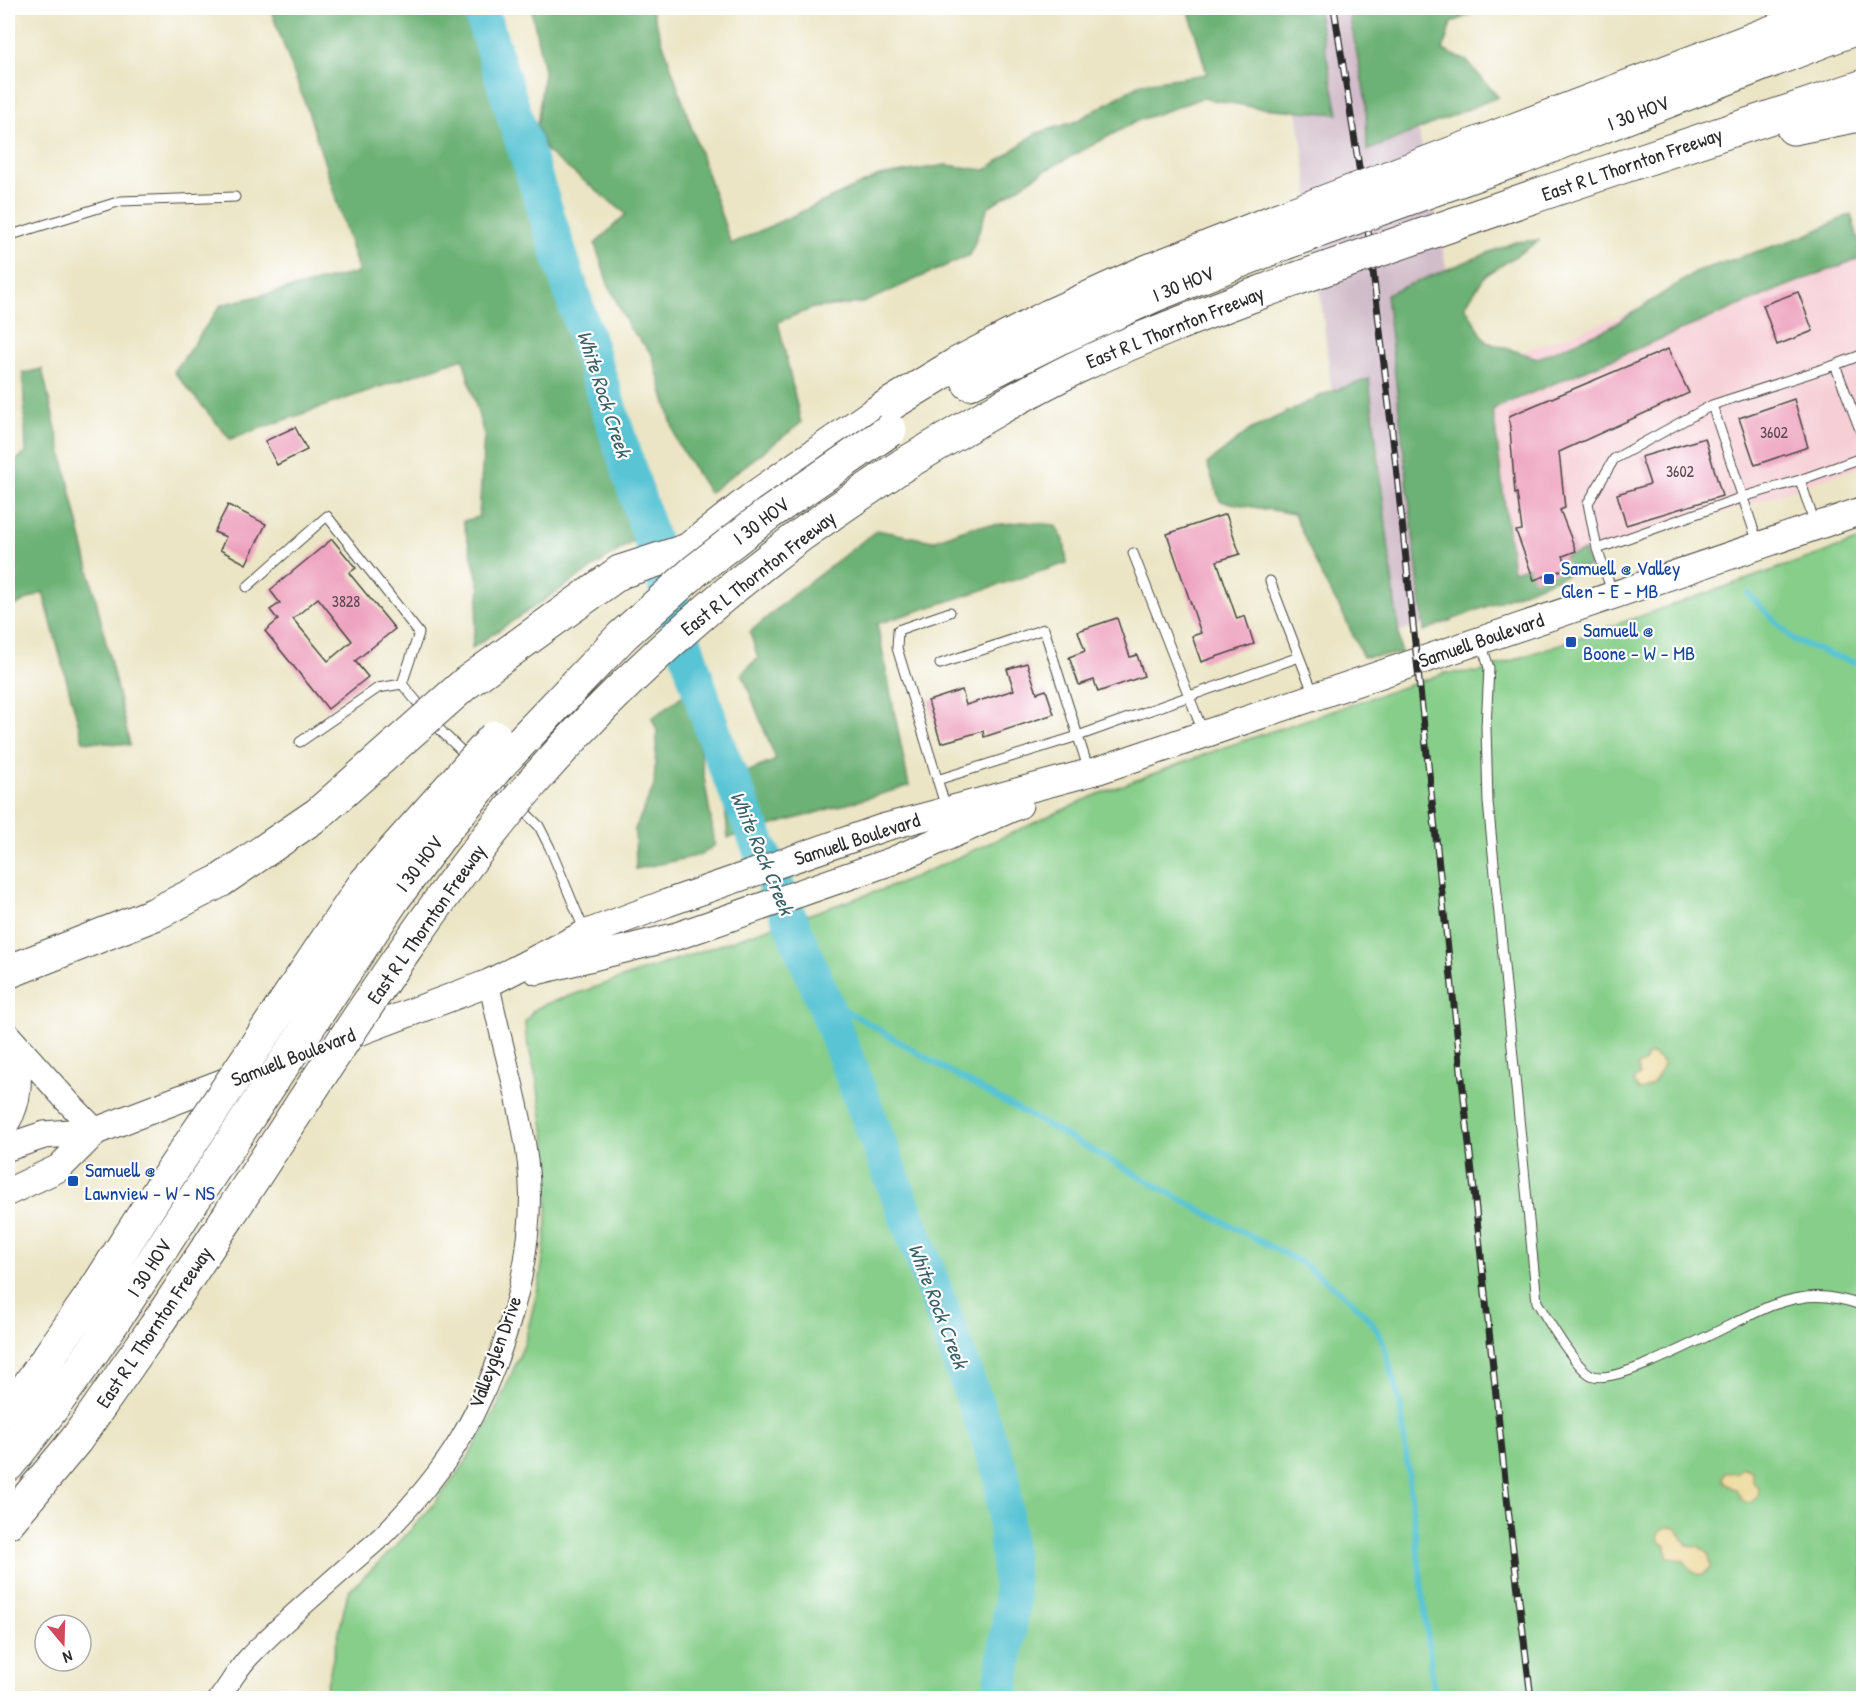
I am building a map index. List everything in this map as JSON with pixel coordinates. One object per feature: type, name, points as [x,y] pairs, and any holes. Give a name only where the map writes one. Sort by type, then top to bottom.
[{"type":"highway","points":[[1714,53],[1776,8]]},
{"type":"highway","points":[[8,1415],[96,1289],[365,883],[543,685],[688,550],[757,496],[883,422],[955,366],[1049,316],[1148,271],[1282,231],[1516,144],[1714,53],[1835,8]]},
{"type":"highway","name":"I 30 HOV","points":[[1516,144],[1863,25]]},
{"type":"highway","name":"East R L Thornton Freeway","points":[[8,1522],[76,1440],[155,1327],[424,922],[480,847],[588,722],[717,602],[801,535],[903,465],[979,419],[1074,369],[1166,327],[1532,197],[1863,86]]},
{"type":"highway","points":[[1661,154],[1863,114]]},
{"type":"highway","name":"I 30 HOV","points":[[8,1465],[40,1426],[123,1307],[392,901],[443,832],[499,765],[622,636],[696,570],[883,422]]},
{"type":"highway","points":[[8,972],[155,914],[220,881],[318,814],[466,682],[534,632],[620,572],[688,550]]},
{"type":"main road","name":"Samuell Boulevard","points":[[8,1147],[44,1135],[96,1131],[489,983],[585,934],[882,828],[1094,772],[1863,510]]},
{"type":"main road","name":"Samuell Boulevard","points":[[489,983],[677,936],[892,861],[1094,772]]},
{"type":"main road","name":"Samuell Boulevard","points":[[8,1191],[59,1168],[96,1131]]},
{"type":"street","name":"Valleyglen Drive","points":[[219,1698],[246,1660],[306,1603],[388,1531],[457,1443],[482,1399],[517,1296],[526,1248],[530,1196],[525,1148],[489,983]]},
{"type":"street","points":[[13,1041],[96,1131]]},
{"type":"street","points":[[8,1122],[15,1108],[20,1084],[13,1041]]},
{"type":"lane","points":[[8,236],[121,201],[235,197]]},
{"type":"lane","points":[[1613,595],[1597,549],[1588,503],[1614,459],[1712,405],[1863,354]]},
{"type":"lane","points":[[1835,365],[1863,439]]},
{"type":"lane","points":[[1712,405],[1759,546]]},
{"type":"lane","points":[[1597,549],[1863,457]]},
{"type":"lane","points":[[1800,480],[1816,526]]},
{"type":"lane","points":[[247,587],[327,516],[419,633],[402,684]]},
{"type":"lane","points":[[1133,553],[1204,734]]},
{"type":"lane","points":[[1270,581],[1314,697]]},
{"type":"lane","points":[[947,811],[897,648],[898,630],[950,612]]},
{"type":"lane","points":[[940,664],[1044,629],[1078,736],[1094,772]]},
{"type":"lane","points":[[1480,641],[1489,668],[1486,727],[1488,802],[1537,1302],[1576,1360],[1592,1376],[1602,1377],[1620,1374],[1661,1358],[1773,1305],[1802,1298],[1831,1298],[1863,1306]]},
{"type":"lane","points":[[937,780],[1078,736],[1299,657]]},
{"type":"lane","points":[[300,742],[378,688],[402,684]]},
{"type":"lane","points":[[402,684],[443,733],[539,826],[585,934]]},
{"type":"shaded area","points":[[1282,8],[1391,8],[1459,331],[1462,611],[1362,645],[1304,157]]},
{"type":"shaded area","points":[[1863,228],[1863,466],[1483,593],[1461,374]]},
{"type":"green space","points":[[270,8],[462,8],[635,540],[472,648],[480,588],[463,521],[479,517],[484,435],[463,358],[230,439],[174,372],[221,305],[359,272],[310,117]]},
{"type":"green space","points":[[531,8],[651,8],[731,244],[879,176],[946,165],[986,170],[1035,134],[1077,121],[1142,83],[1207,74],[1188,8],[1317,8],[1338,114],[1259,108],[1202,98],[1137,121],[1044,171],[988,207],[970,255],[863,303],[813,308],[778,322],[801,423],[709,493],[677,442],[652,354],[629,327],[608,284],[595,244],[626,214],[546,151],[537,126],[544,71]]},
{"type":"green space","points":[[1348,8],[1484,8],[1451,23],[1443,50],[1467,61],[1498,97],[1367,151],[1366,101]]},
{"type":"green space","points":[[1851,214],[1863,257],[1789,285],[1493,409],[1513,571],[1584,551],[1589,566],[1424,631],[1386,294],[1515,242],[1540,240],[1485,276],[1465,306],[1486,342],[1538,358],[1609,328],[1698,271],[1807,235]]},
{"type":"green space","points":[[42,369],[130,745],[83,741],[43,592],[8,609],[8,466],[26,453],[23,373]]},
{"type":"green space","points":[[1369,379],[1401,654],[1363,657],[1342,612],[1323,579],[1294,514],[1220,501],[1207,464],[1250,430],[1324,394]]},
{"type":"green space","points":[[1023,522],[1055,525],[1064,540],[1067,563],[877,624],[909,786],[728,838],[723,782],[776,760],[742,673],[758,658],[750,632],[793,595],[877,530],[933,541],[971,527]]},
{"type":"green space","points":[[1863,539],[1863,1698],[324,1698],[348,1592],[429,1510],[462,1468],[497,1407],[524,1345],[539,1284],[547,1221],[548,1155],[525,1022],[534,1010],[901,883],[1096,795],[1225,747],[1445,673],[1479,672]]},
{"type":"green space","points":[[690,690],[715,845],[701,855],[636,869],[635,829],[654,786],[657,731],[652,718]]},
{"type":"sand","points":[[1652,1054],[1660,1059],[1663,1065],[1652,1084],[1639,1090],[1633,1083],[1639,1075],[1637,1066],[1644,1063],[1647,1055]]},
{"type":"sand","points":[[1743,1467],[1752,1471],[1752,1482],[1759,1490],[1756,1498],[1749,1503],[1742,1501],[1737,1490],[1726,1484],[1723,1479],[1725,1473],[1738,1472]]},
{"type":"sand","points":[[1669,1527],[1676,1528],[1687,1545],[1698,1546],[1709,1554],[1711,1567],[1706,1572],[1696,1574],[1684,1561],[1667,1557],[1666,1546],[1659,1541],[1658,1535],[1660,1530]]},
{"type":"building","points":[[1798,292],[1813,331],[1777,345],[1763,305]]},
{"type":"building","points":[[1668,349],[1689,393],[1559,452],[1565,508],[1560,510],[1576,551],[1563,556],[1568,568],[1534,580],[1516,531],[1522,530],[1517,493],[1515,494],[1509,416]]},
{"type":"building","points":[[1794,399],[1808,447],[1755,465],[1739,418]]},
{"type":"building","points":[[295,427],[307,450],[277,465],[265,441]]},
{"type":"building","points":[[1705,438],[1722,496],[1626,525],[1617,494],[1650,484],[1641,457]]},
{"type":"building","points":[[228,505],[266,524],[246,564],[220,550],[226,537],[214,532]]},
{"type":"building","points":[[1226,514],[1240,554],[1217,561],[1237,619],[1245,616],[1254,644],[1201,662],[1192,636],[1201,633],[1167,534]]},
{"type":"building","points":[[332,539],[356,568],[349,573],[395,629],[355,661],[368,677],[328,709],[265,631],[278,620],[270,610],[280,603],[270,590]],"holes":[[[318,598],[352,641],[328,661],[293,619]]]},
{"type":"building","points":[[1117,618],[1130,657],[1137,655],[1144,676],[1098,692],[1094,680],[1079,685],[1069,657],[1085,651],[1078,631]]},
{"type":"building","points":[[1027,663],[1037,693],[1046,690],[1054,714],[984,737],[983,731],[941,743],[928,701],[962,690],[966,705],[1014,690],[1007,669]]},
{"type":"waterway","name":"White Rock Creek","points":[[480,8],[719,750],[822,996],[920,1251],[1002,1476],[1012,1603],[1000,1698]]},
{"type":"waterway","points":[[1748,594],[1794,640],[1864,667]]},
{"type":"waterway","points":[[822,996],[952,1073],[1202,1211],[1302,1263],[1352,1301],[1370,1320],[1382,1339],[1400,1402],[1435,1698]]},
{"type":"railway","points":[[1334,8],[1365,205],[1394,448],[1509,1516],[1531,1698]]},
{"type":"place","name":"Samuell @ Valley Glen - E - MB","points":[[1549,579]]},
{"type":"place","name":"Samuell @ Boone - W - MB","points":[[1571,642]]},
{"type":"place","name":"Samuell @ Lawnview - W - NS","points":[[73,1181]]}]
